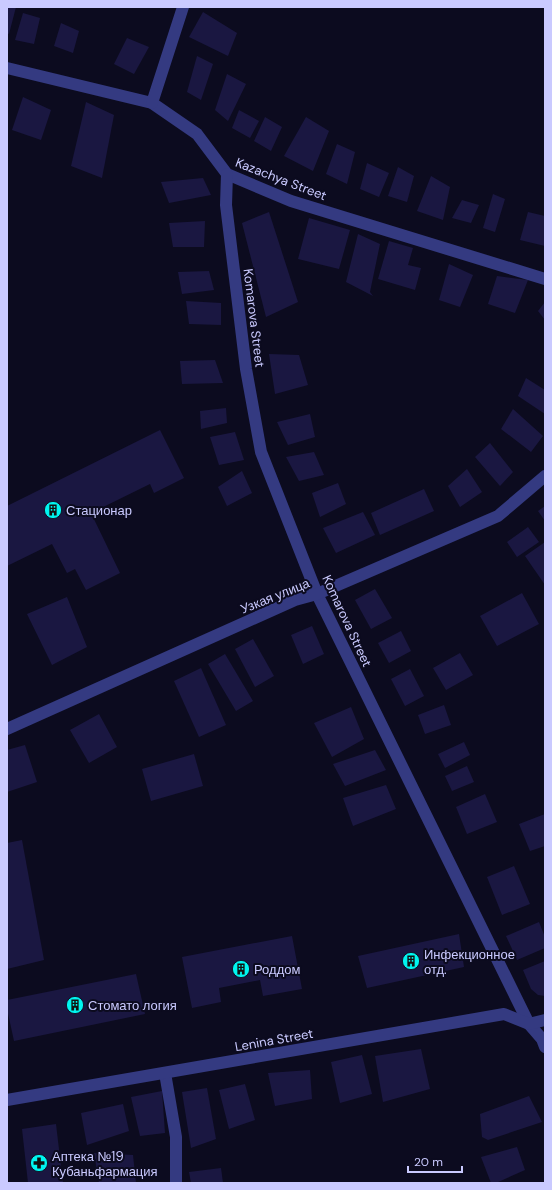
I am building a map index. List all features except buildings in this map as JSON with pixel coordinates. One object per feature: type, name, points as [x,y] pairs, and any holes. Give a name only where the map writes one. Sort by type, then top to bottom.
[{"type":"street","points":[[152,103],[184,7]]},
{"type":"street","name":"Kazachya Street","points":[[7,68],[152,103],[197,134],[227,174],[291,201],[545,278]]},
{"type":"street","name":"Komarova Street","points":[[227,174],[226,205],[245,361],[261,452],[317,594],[529,1024],[542,1039],[545,1047]]},
{"type":"street","name":"Узкая улица","points":[[7,729],[295,600],[317,594],[498,516],[545,476]]},
{"type":"street","name":"Lenina Street","points":[[7,1100],[504,1014],[529,1024]]},
{"type":"street","points":[[529,1024],[545,1020]]},
{"type":"street","points":[[165,1073],[176,1137],[176,1183]]},
{"type":"place","name":"Стационар","points":[[53,510]]},
{"type":"place","name":"Инфекционное отд.","points":[[411,961]]},
{"type":"place","name":"Роддом","points":[[241,969]]},
{"type":"place","name":"Стомато логия","points":[[75,1005]]},
{"type":"place","name":"Аптека №19 Кубаньфармация","points":[[39,1163]]}]
